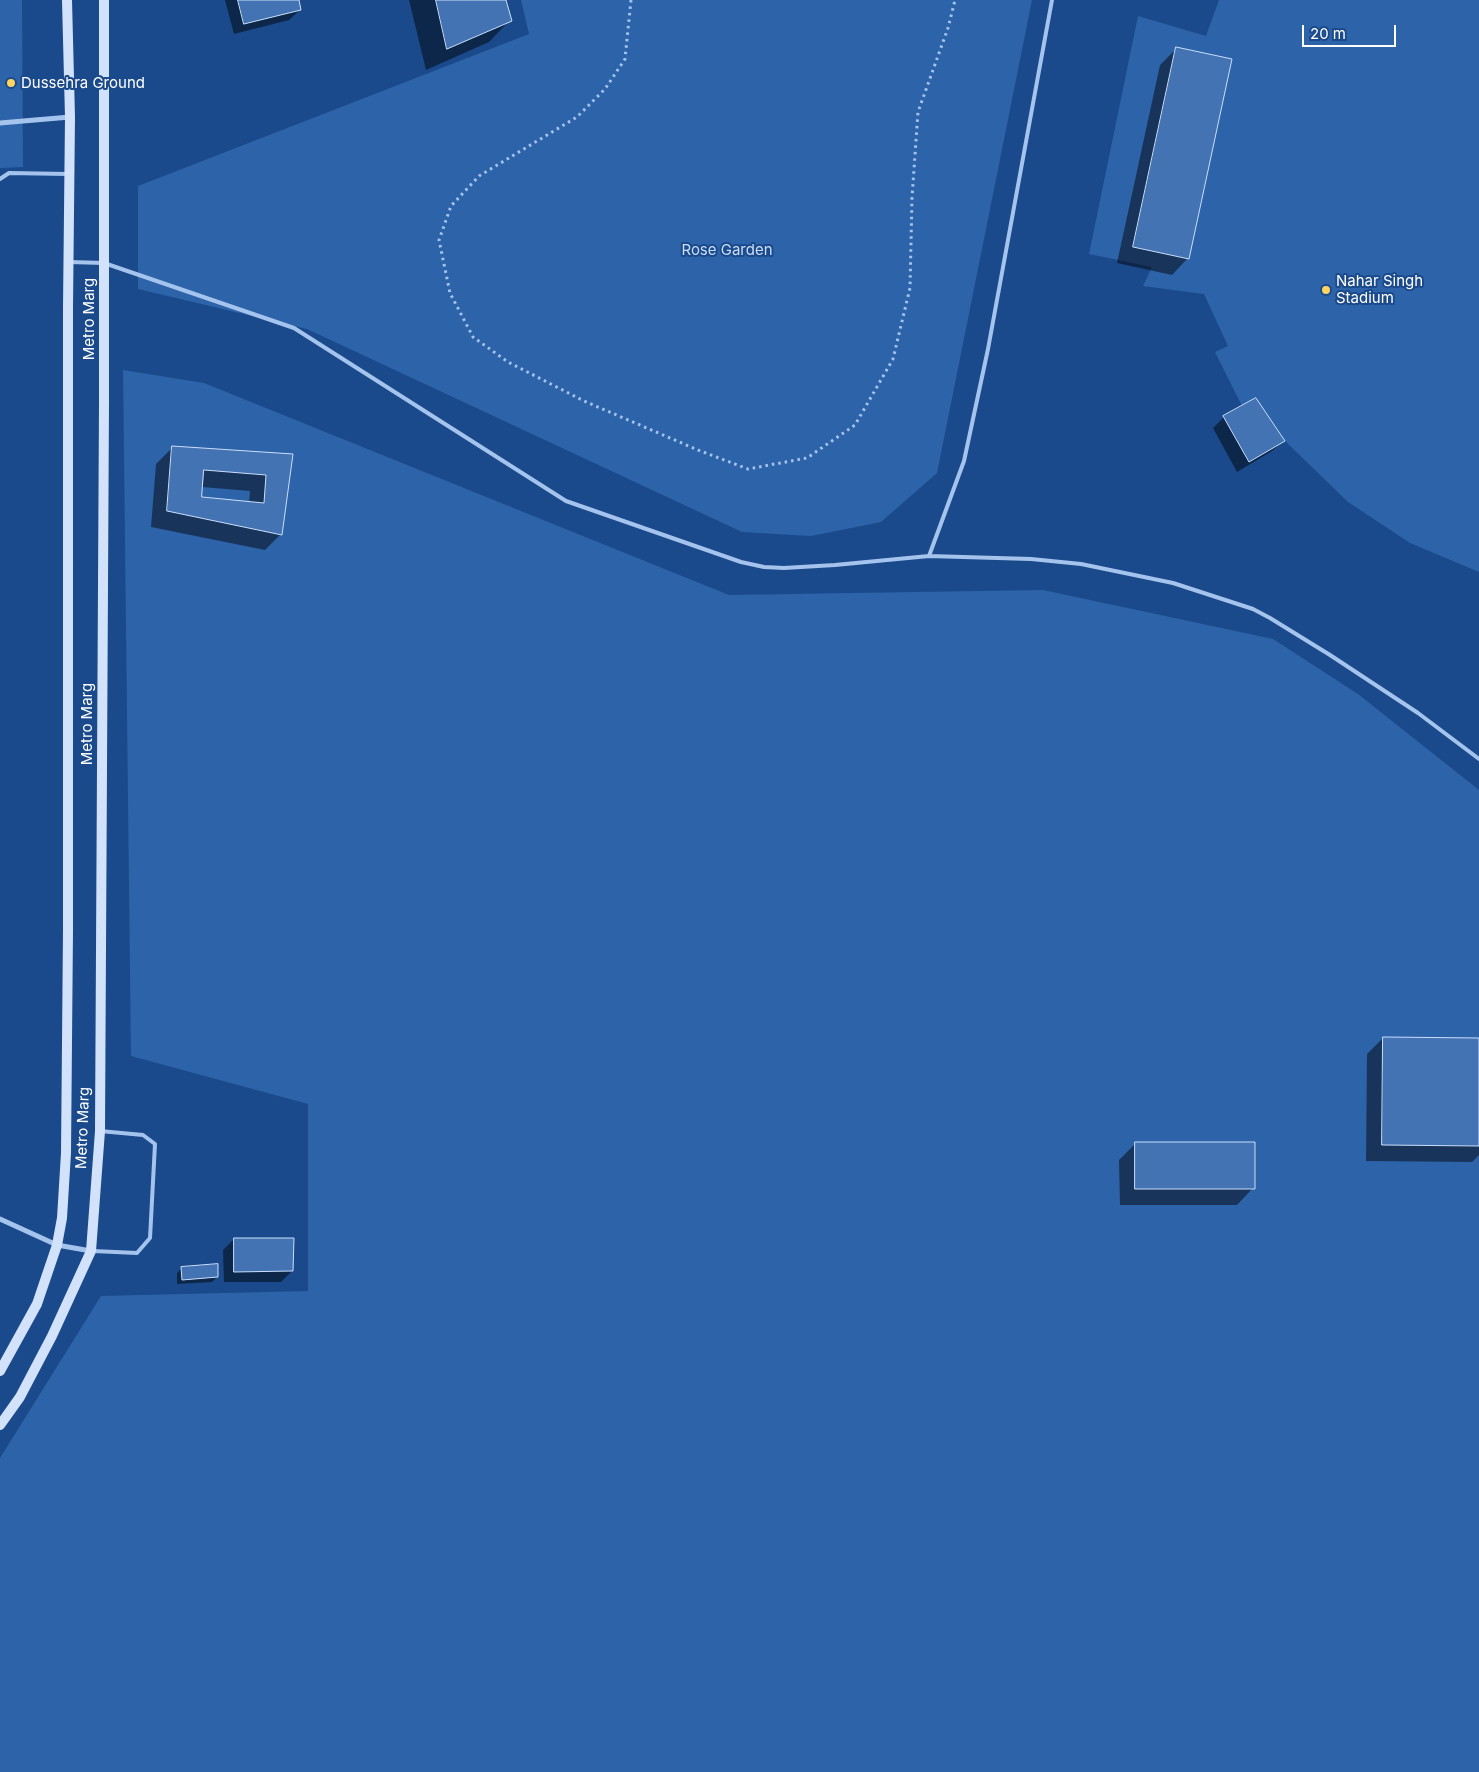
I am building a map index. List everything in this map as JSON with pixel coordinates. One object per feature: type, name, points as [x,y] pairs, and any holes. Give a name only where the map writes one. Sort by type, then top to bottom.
[{"type":"street","name":"Metro Marg","points":[[0,1370],[37,1304],[57,1245],[62,1218],[66,1153],[68,998],[68,262],[70,174],[67,0]]},
{"type":"street","name":"Metro Marg","points":[[0,1425],[20,1396],[52,1336],[91,1251],[100,1131],[104,0]]},
{"type":"street","points":[[0,123],[70,117]]},
{"type":"street","points":[[0,1219],[57,1245],[91,1251]]},
{"type":"lane","points":[[929,556],[964,461],[988,349],[1052,0]]},
{"type":"lane","points":[[0,179],[9,173],[70,174]]},
{"type":"lane","points":[[68,262],[104,263],[294,328],[566,501],[741,562],[764,567],[784,568],[929,556],[1031,559],[1081,564],[1173,583],[1254,609],[1330,655],[1410,708],[1479,759]]},
{"type":"lane","points":[[91,1251],[137,1253],[150,1238],[155,1144],[143,1136],[100,1131]]},
{"type":"path","points":[[631,0],[625,58],[605,89],[577,117],[479,176],[451,206],[439,240],[450,293],[473,337],[508,362],[584,401],[748,470],[807,458],[855,425],[894,359],[910,288],[912,198],[918,112],[948,28],[955,0]]},
{"type":"green space","name":"Dussehra Ground","points":[[0,0],[22,0],[23,167],[0,168]]},
{"type":"green space","name":"Rose Garden","points":[[521,0],[1032,0],[937,473],[881,522],[811,536],[742,532],[307,329],[138,289],[138,186],[529,34]]},
{"type":"green space","name":"Nahar Singh Stadium","points":[[1219,0],[1479,0],[1479,572],[1410,543],[1348,502],[1285,441],[1256,398],[1242,406],[1215,352],[1228,346],[1204,294],[1143,286],[1152,267],[1089,254],[1138,16],[1206,36]]},
{"type":"green space","points":[[123,370],[204,383],[729,595],[1043,590],[1273,639],[1358,694],[1479,790],[1479,1772],[0,1772],[0,1458],[101,1296],[308,1291],[308,1104],[131,1056]]},
{"type":"building","points":[[238,0],[299,0],[301,10],[244,24]]},
{"type":"building","points":[[436,0],[506,0],[512,21],[447,49]]},
{"type":"building","points":[[1176,47],[1232,59],[1189,259],[1133,247]]},
{"type":"building","points":[[1256,398],[1285,441],[1249,462],[1223,416]]},
{"type":"building","points":[[172,446],[293,454],[282,535],[167,511]],"holes":[[[204,470],[266,475],[264,503],[202,497]]]},
{"type":"building","points":[[1383,1037],[1479,1038],[1479,1146],[1382,1145]]},
{"type":"building","points":[[1135,1142],[1255,1142],[1255,1189],[1135,1189]]},
{"type":"building","points":[[234,1238],[294,1238],[293,1271],[234,1272]]},
{"type":"building","points":[[218,1264],[218,1277],[182,1280],[181,1267]]},
{"type":"place","name":"Dussehra Ground","points":[[11,83]]},
{"type":"place","name":"Nahar Singh Stadium","points":[[1326,290]]}]
